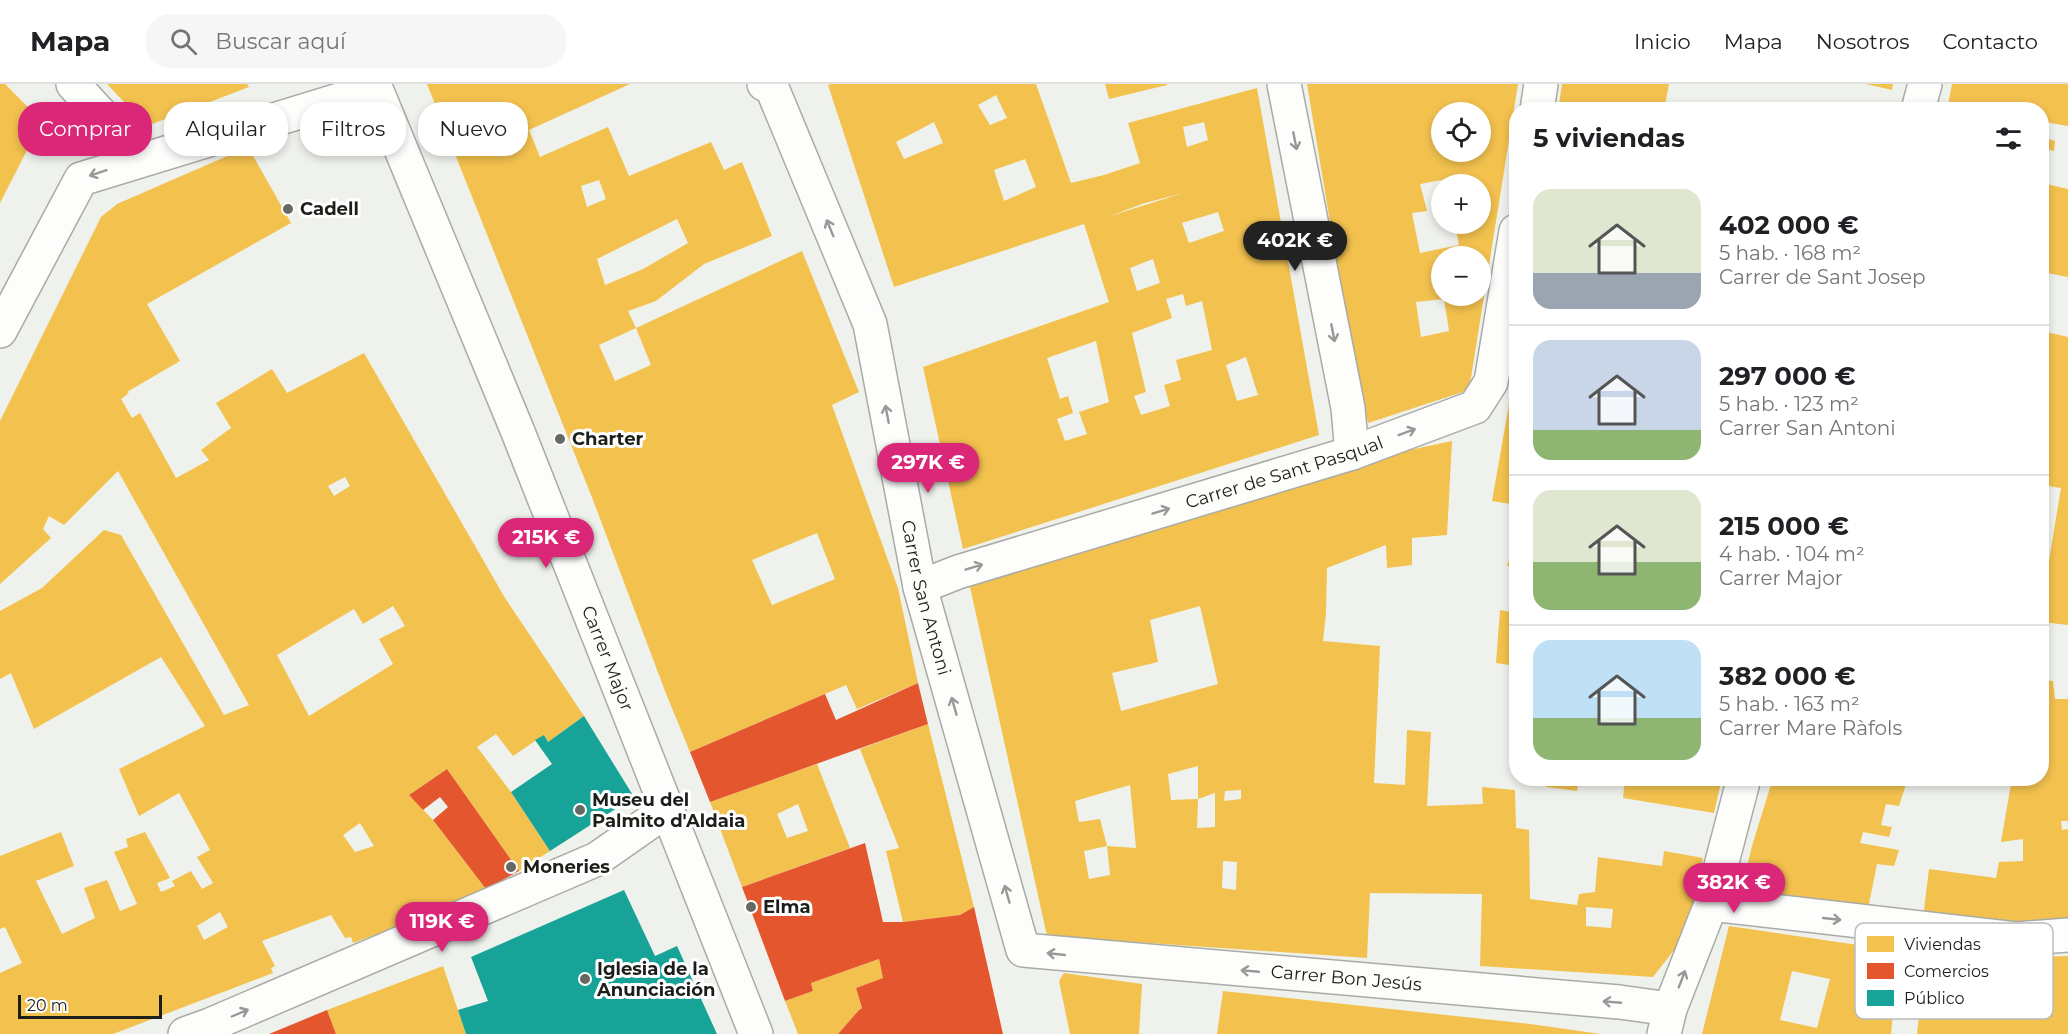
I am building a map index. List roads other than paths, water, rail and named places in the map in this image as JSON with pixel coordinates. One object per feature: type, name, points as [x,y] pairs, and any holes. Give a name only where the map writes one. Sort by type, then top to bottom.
[{"type":"street","points":[[73,84],[142,159]]},
{"type":"street","points":[[1284,84],[1347,408],[1352,453]]},
{"type":"street","points":[[1538,102],[1541,84]]},
{"type":"street","points":[[1920,102],[1925,84]]},
{"type":"street","name":"Carrer San Antoni","points":[[772,85],[870,324],[920,587],[1023,950]]},
{"type":"street","points":[[0,331],[81,179],[374,86]]},
{"type":"street","name":"Carrer Major","points":[[374,86],[605,647],[756,1034]]},
{"type":"street","name":"Carrer de Sant Pasqual","points":[[920,587],[958,572],[1352,453],[1475,407],[1491,382],[1509,273]]},
{"type":"street","points":[[1667,1022],[1711,904],[1742,786]]},
{"type":"street","points":[[203,1031],[597,859],[667,810]]},
{"type":"street","points":[[1711,904],[1877,923]]},
{"type":"street","points":[[2053,936],[2068,935]]},
{"type":"street","name":"Carrer Bon Jesús","points":[[1023,950],[1619,1002],[1667,1022]]},
{"type":"place","name":"Cadell","points":[[288,209]]},
{"type":"place","name":"Charter","points":[[560,439]]},
{"type":"place","name":"Museu del Palmito d'Aldaia","points":[[580,810]]},
{"type":"place","name":"Moneries","points":[[511,867]]},
{"type":"place","name":"Elma","points":[[751,907]]},
{"type":"place","name":"Iglesia de la Anunciación","points":[[585,979]]}]
